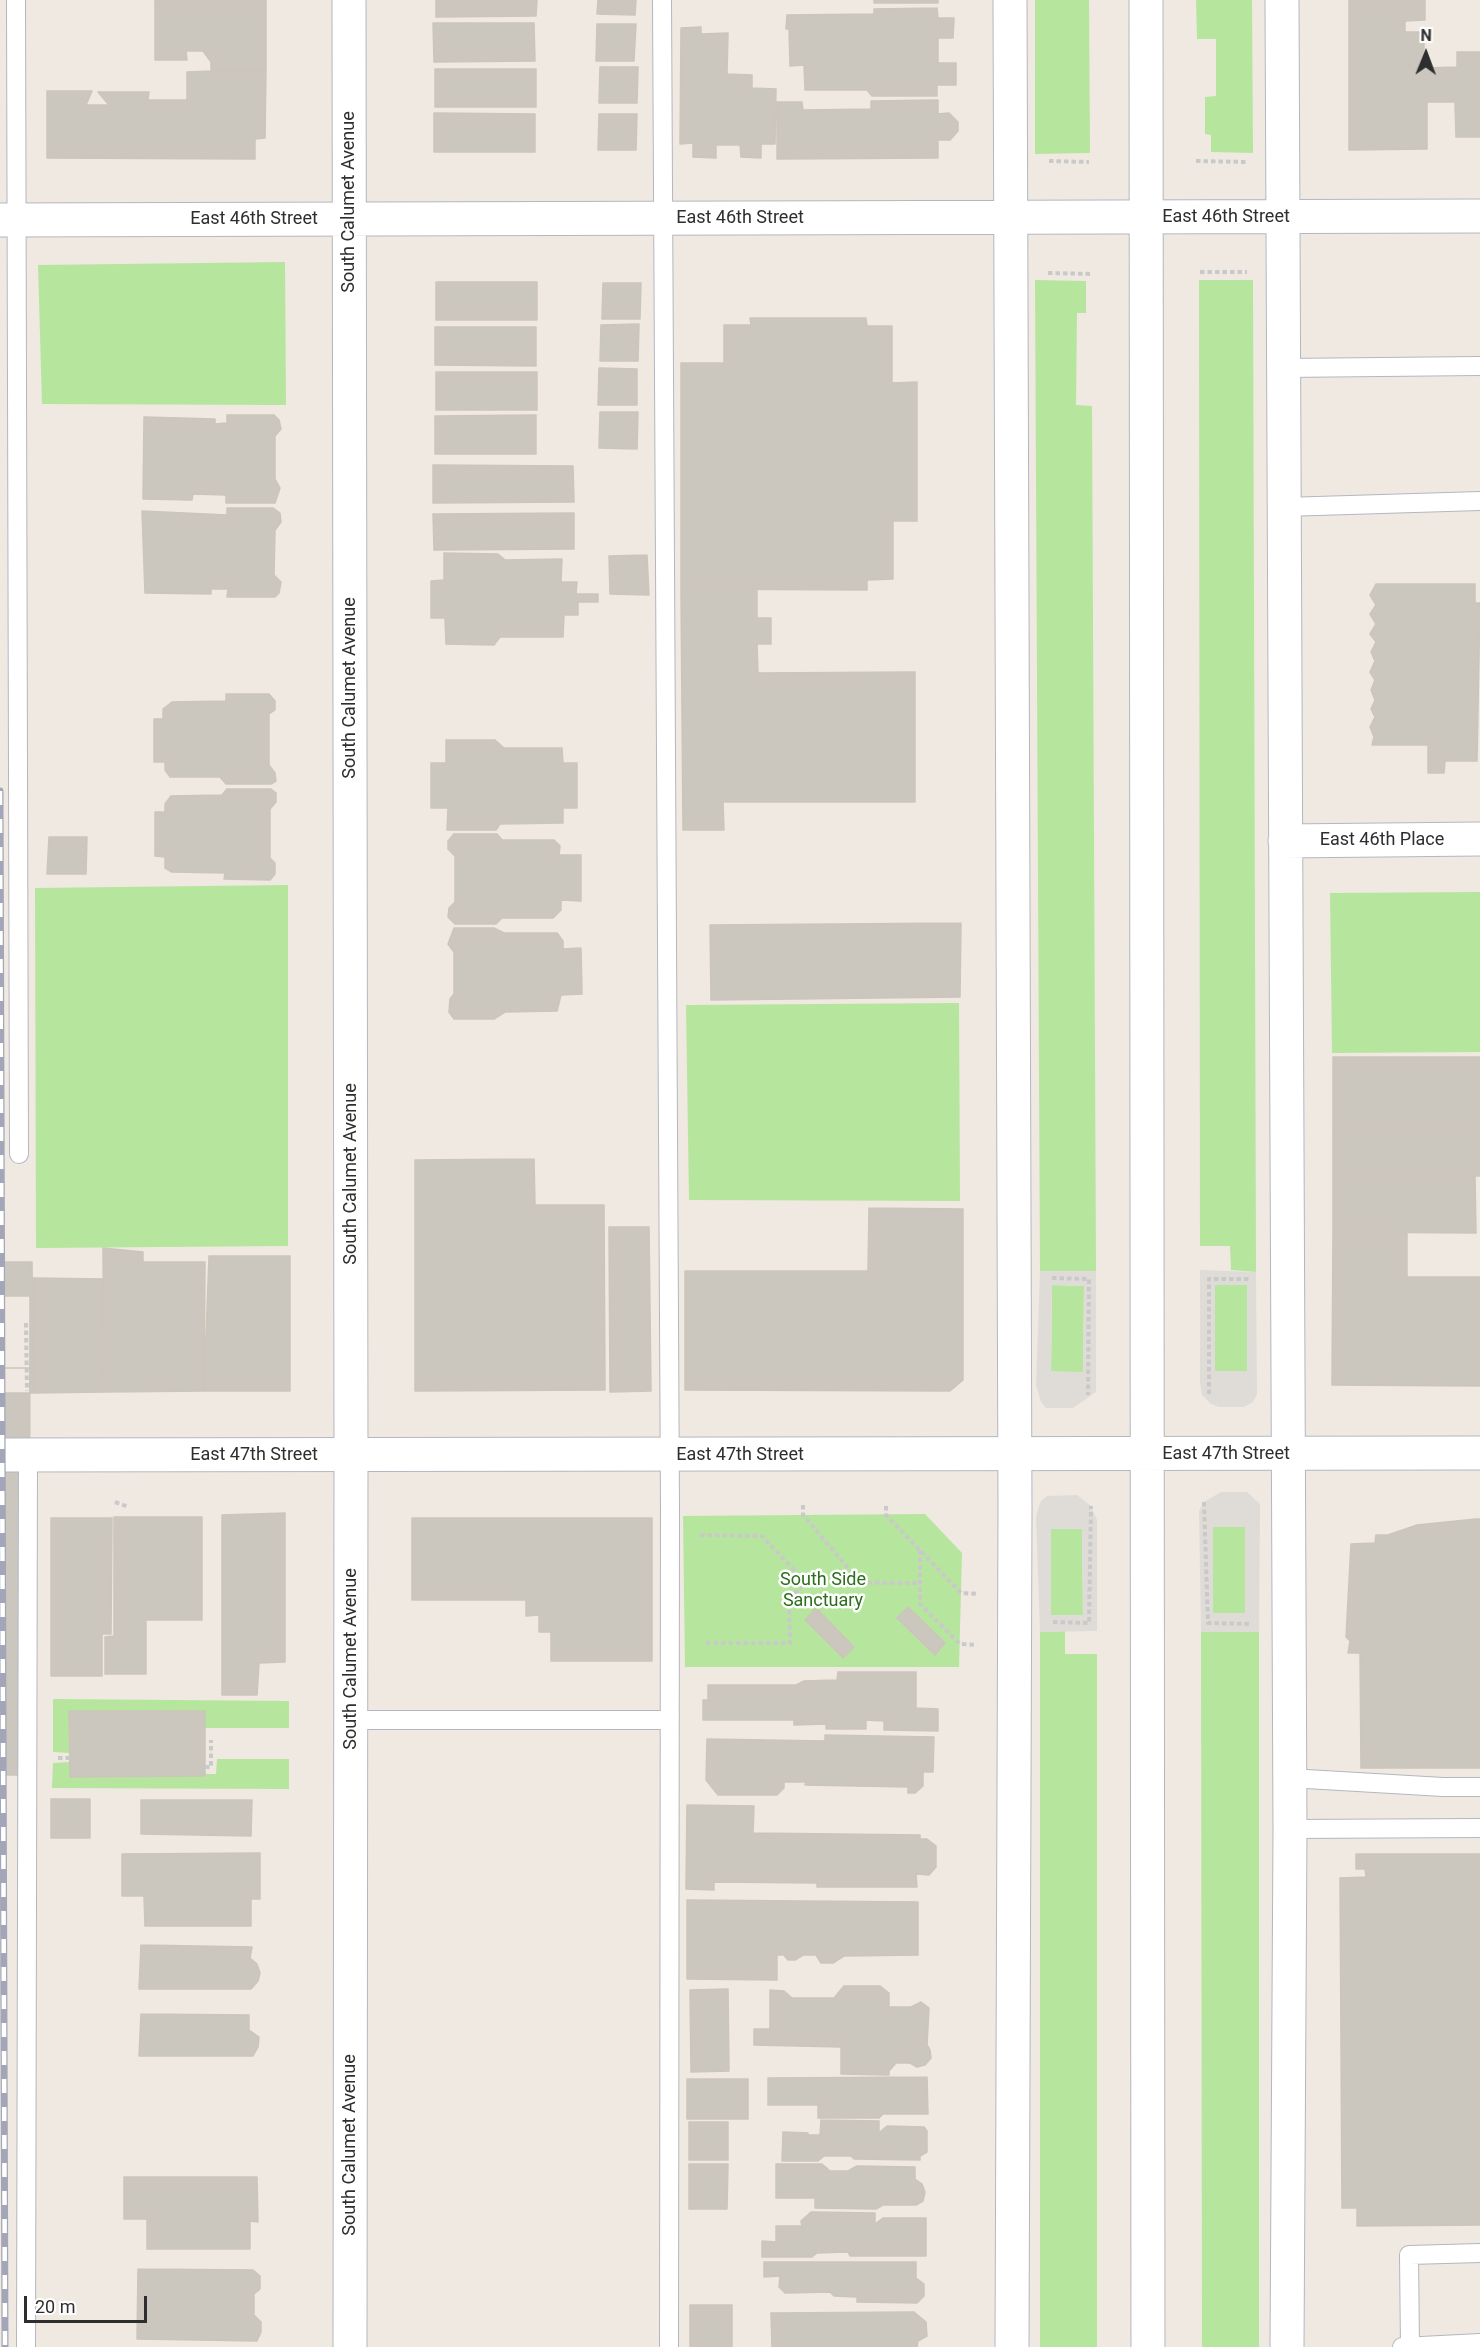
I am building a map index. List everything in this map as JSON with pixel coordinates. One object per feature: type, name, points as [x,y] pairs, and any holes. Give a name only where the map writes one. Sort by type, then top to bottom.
[{"type":"street","name":"South Calumet Avenue","points":[[349,0],[350,2347]]},
{"type":"street","points":[[1010,0],[1015,1454],[1012,2347]]},
{"type":"street","points":[[1146,0],[1148,2347]]},
{"type":"street","points":[[1282,0],[1290,1828],[1287,2347]]},
{"type":"street","name":"East 46th Street","points":[[8,220],[1480,216]]},
{"type":"street","name":"East 46th Place","points":[[1285,841],[1480,839]]},
{"type":"street","name":"East 47th Street","points":[[14,1455],[1480,1453]]},
{"type":"lane","points":[[16,0],[8,220],[19,1154]]},
{"type":"lane","points":[[662,0],[670,1455],[669,2347]]},
{"type":"lane","points":[[1283,368],[1480,366]]},
{"type":"lane","points":[[1284,507],[1480,501]]},
{"type":"lane","points":[[14,1455],[26,2347]]},
{"type":"lane","points":[[351,1720],[670,1720]]},
{"type":"lane","points":[[1289,1778],[1480,1787]]},
{"type":"lane","points":[[1290,1828],[1480,1828]]},
{"type":"lane","points":[[1410,2347],[1409,2255],[1480,2253]]},
{"type":"lane","points":[[1402,2347],[1480,2343]]},
{"type":"path","points":[[1045,161],[1089,162]]},
{"type":"path","points":[[1196,161],[1251,162]]},
{"type":"path","points":[[1200,272],[1251,272]]},
{"type":"path","points":[[1047,273],[1092,274]]},
{"type":"path","points":[[1046,1278],[1089,1279],[1088,1395]]},
{"type":"path","points":[[1209,1394],[1209,1279],[1251,1279]]},
{"type":"path","points":[[26,1323],[27,1391]]},
{"type":"path","points":[[115,1502],[129,1507]]},
{"type":"path","points":[[1204,1502],[1208,1623],[1251,1624]]},
{"type":"path","points":[[803,1505],[803,1515],[861,1582]]},
{"type":"path","points":[[886,1506],[886,1515],[961,1593],[979,1594]]},
{"type":"path","points":[[1046,1622],[1089,1623],[1091,1506]]},
{"type":"path","points":[[701,1526],[700,1536],[762,1536],[805,1582],[919,1583]]},
{"type":"path","points":[[920,1551],[920,1604],[960,1644],[978,1645]]},
{"type":"path","points":[[706,1643],[790,1644],[789,1601],[805,1582]]},
{"type":"path","points":[[205,1767],[211,1767],[211,1740]]},
{"type":"green space","points":[[1035,0],[1089,0],[1090,153],[1035,154]]},
{"type":"green space","points":[[1196,0],[1252,0],[1253,153],[1211,152],[1211,135],[1205,134],[1205,97],[1216,96],[1216,39],[1197,39]]},
{"type":"green space","points":[[285,262],[286,405],[42,404],[38,265]]},
{"type":"green space","points":[[1035,280],[1086,281],[1086,313],[1077,313],[1076,405],[1092,406],[1096,1271],[1040,1271]]},
{"type":"green space","points":[[1199,280],[1253,280],[1256,1272],[1231,1270],[1230,1246],[1200,1246]]},
{"type":"green space","points":[[288,885],[288,1246],[36,1248],[35,888]]},
{"type":"green space","points":[[1480,892],[1480,1052],[1332,1053],[1330,893]]},
{"type":"green space","points":[[959,1003],[960,1201],[689,1200],[686,1005]]},
{"type":"green space","points":[[1052,1285],[1084,1286],[1083,1372],[1051,1372]]},
{"type":"green space","points":[[1214,1285],[1247,1285],[1247,1371],[1215,1371]]},
{"type":"green space","name":"South Side Sanctuary","points":[[925,1514],[962,1553],[959,1667],[685,1667],[683,1516]]},
{"type":"green space","points":[[1213,1527],[1245,1527],[1245,1613],[1213,1613]]},
{"type":"green space","points":[[1051,1529],[1082,1529],[1083,1615],[1051,1615]]},
{"type":"green space","points":[[1065,1631],[1065,1654],[1097,1654],[1097,2347],[1040,2347],[1040,1632]]},
{"type":"green space","points":[[1201,1632],[1259,1632],[1259,2347],[1202,2347]]},
{"type":"green space","points":[[53,1699],[289,1701],[289,1728],[205,1728],[204,1711],[70,1711],[70,1753],[53,1752]]},
{"type":"green space","points":[[217,1759],[289,1759],[289,1789],[52,1788],[53,1763],[70,1762],[70,1777],[205,1776],[205,1774],[216,1774]]},
{"type":"shaded area","points":[[1200,1270],[1256,1272],[1257,1394],[1253,1402],[1244,1407],[1219,1407],[1211,1404],[1202,1395],[1200,1383]],"holes":[[[1215,1285],[1247,1285],[1247,1371],[1215,1371]]]},
{"type":"shaded area","points":[[1040,1271],[1096,1271],[1096,1392],[1073,1408],[1046,1408],[1041,1402],[1036,1385]],"holes":[[[1052,1285],[1084,1286],[1083,1372],[1051,1371]]]},
{"type":"shaded area","points":[[1221,1492],[1247,1492],[1260,1504],[1259,1632],[1201,1632],[1199,1511],[1204,1502]],"holes":[[[1213,1527],[1245,1527],[1245,1613],[1213,1613]]]},
{"type":"shaded area","points":[[1077,1495],[1091,1506],[1097,1520],[1097,1631],[1040,1632],[1036,1518],[1041,1501],[1047,1496]],"holes":[[[1051,1529],[1082,1529],[1083,1615],[1051,1615]]]},
{"type":"building","points":[[155,0],[266,0],[266,71],[211,71],[211,62],[203,51],[186,51],[187,60],[155,60]]},
{"type":"building","points":[[436,0],[537,0],[536,16],[436,17]]},
{"type":"building","points":[[598,0],[636,0],[635,15],[597,14]]},
{"type":"building","points":[[874,0],[938,0],[938,3],[874,3]]},
{"type":"building","points":[[1349,0],[1425,0],[1425,20],[1405,21],[1405,32],[1424,32],[1424,68],[1457,67],[1457,52],[1480,52],[1480,137],[1456,137],[1455,102],[1427,102],[1427,149],[1349,150]]},
{"type":"building","points":[[937,8],[938,18],[954,18],[953,38],[938,38],[938,63],[956,63],[956,85],[937,85],[937,96],[872,96],[867,90],[805,90],[804,65],[790,66],[789,29],[786,29],[787,15],[874,14],[874,9]]},
{"type":"building","points":[[433,23],[534,23],[535,61],[434,62]]},
{"type":"building","points":[[597,24],[636,24],[634,61],[596,61]]},
{"type":"building","points":[[701,27],[701,34],[728,33],[727,74],[752,75],[752,88],[776,89],[775,144],[761,144],[761,158],[741,157],[740,145],[716,145],[716,158],[693,157],[693,143],[680,144],[681,28]]},
{"type":"building","points":[[600,67],[638,67],[637,103],[599,103]]},
{"type":"building","points":[[435,69],[536,69],[536,107],[435,107]]},
{"type":"building","points":[[266,71],[265,138],[255,139],[255,159],[47,158],[47,91],[92,91],[86,105],[109,105],[98,92],[149,92],[148,100],[187,100],[187,72]]},
{"type":"building","points":[[938,100],[938,114],[949,113],[958,122],[958,131],[950,140],[938,140],[938,158],[777,159],[777,102],[802,102],[803,110],[871,109],[871,101]]},
{"type":"building","points":[[434,113],[535,114],[535,152],[434,152]]},
{"type":"building","points":[[599,114],[637,114],[636,150],[598,150]]},
{"type":"building","points":[[436,282],[537,282],[537,320],[436,320]]},
{"type":"building","points":[[603,283],[641,283],[640,319],[602,319]]},
{"type":"building","points":[[750,318],[866,318],[867,326],[892,326],[892,383],[917,382],[917,521],[893,521],[893,579],[867,580],[867,590],[681,589],[681,363],[724,363],[724,325],[751,325]]},
{"type":"building","points":[[639,324],[638,361],[600,361],[601,325]]},
{"type":"building","points":[[435,327],[536,327],[536,366],[435,365]]},
{"type":"building","points":[[599,368],[637,369],[637,405],[598,405]]},
{"type":"building","points":[[436,372],[537,372],[537,410],[436,410]]},
{"type":"building","points":[[600,412],[638,412],[637,449],[599,448]]},
{"type":"building","points":[[227,415],[274,415],[279,420],[281,429],[275,436],[275,479],[280,488],[275,503],[226,503],[226,495],[193,494],[192,500],[143,499],[144,417],[215,419],[215,424],[227,423]]},
{"type":"building","points":[[536,415],[536,454],[435,454],[435,416]]},
{"type":"building","points":[[433,465],[573,466],[574,502],[433,503]]},
{"type":"building","points":[[227,508],[273,508],[280,513],[281,522],[275,530],[274,575],[281,582],[279,593],[275,597],[227,597],[228,589],[211,589],[211,594],[145,593],[142,511],[227,515]]},
{"type":"building","points":[[574,513],[574,549],[434,550],[433,514]]},
{"type":"building","points":[[444,553],[498,554],[505,560],[562,559],[561,582],[577,582],[576,594],[598,594],[598,602],[578,602],[578,615],[564,615],[563,637],[500,637],[494,645],[446,644],[445,618],[431,618],[431,581],[444,580]]},
{"type":"building","points":[[647,555],[649,595],[610,594],[609,556]]},
{"type":"building","points":[[1376,584],[1475,584],[1475,603],[1480,603],[1477,761],[1445,761],[1444,773],[1428,773],[1428,745],[1372,745],[1374,737],[1370,727],[1375,717],[1371,709],[1375,700],[1371,690],[1375,680],[1370,672],[1375,661],[1371,652],[1376,642],[1370,634],[1376,624],[1370,614],[1376,605],[1370,595]]},
{"type":"building","points":[[681,589],[757,589],[757,618],[771,618],[771,644],[757,644],[758,673],[915,672],[915,802],[723,802],[724,830],[683,830]]},
{"type":"building","points":[[226,694],[269,694],[275,701],[275,710],[269,714],[269,765],[275,773],[276,781],[271,784],[226,784],[220,777],[170,777],[165,770],[165,762],[154,762],[154,719],[163,719],[163,709],[172,702],[226,701]]},
{"type":"building","points":[[446,740],[495,740],[504,748],[562,748],[563,763],[577,763],[577,808],[563,808],[563,823],[500,824],[496,830],[447,830],[448,808],[431,808],[431,763],[446,763]]},
{"type":"building","points":[[227,789],[271,789],[276,793],[276,802],[270,809],[270,858],[275,863],[275,874],[270,880],[224,879],[225,873],[172,872],[165,868],[165,857],[155,856],[155,812],[165,812],[165,804],[171,796],[222,795]]},
{"type":"building","points":[[454,834],[497,834],[502,840],[554,840],[560,846],[559,855],[581,855],[581,901],[561,900],[561,910],[553,918],[502,918],[496,924],[455,924],[448,917],[449,908],[455,902],[455,856],[448,849],[448,841]]},
{"type":"building","points":[[49,837],[87,837],[86,874],[47,874]]},
{"type":"building","points":[[961,923],[960,997],[711,1000],[710,925]]},
{"type":"building","points":[[454,928],[494,928],[504,933],[557,933],[563,941],[563,949],[581,948],[582,994],[561,995],[557,1011],[505,1012],[494,1019],[454,1019],[449,1012],[450,999],[454,994],[454,952],[448,944]]},
{"type":"building","points":[[1333,1057],[1480,1057],[1480,1132],[1333,1132]]},
{"type":"building","points":[[1333,1132],[1480,1132],[1480,1176],[1333,1176]]},
{"type":"building","points":[[534,1159],[535,1205],[604,1205],[605,1390],[415,1391],[415,1160]]},
{"type":"building","points":[[1333,1176],[1475,1176],[1476,1233],[1333,1232]]},
{"type":"building","points":[[869,1208],[963,1209],[963,1380],[950,1391],[685,1390],[685,1271],[868,1271]]},
{"type":"building","points":[[609,1227],[649,1227],[651,1391],[610,1392]]},
{"type":"building","points":[[1333,1232],[1407,1232],[1407,1277],[1480,1277],[1480,1386],[1332,1385]]},
{"type":"building","points":[[103,1248],[143,1252],[143,1262],[205,1262],[204,1391],[104,1392]]},
{"type":"building","points":[[209,1256],[290,1256],[290,1391],[204,1391]]},
{"type":"building","points":[[0,1262],[32,1262],[33,1368],[0,1368]]},
{"type":"building","points":[[33,1278],[103,1279],[104,1392],[33,1393]]},
{"type":"building","points":[[0,1296],[30,1296],[29,1775],[0,1775]]},
{"type":"building","points":[[0,1368],[33,1368],[33,1393],[0,1393]]},
{"type":"building","points":[[285,1513],[285,1662],[259,1663],[257,1695],[222,1695],[222,1515]]},
{"type":"building","points":[[114,1517],[202,1517],[202,1620],[146,1620],[146,1674],[105,1674],[105,1637],[114,1636]]},
{"type":"building","points":[[51,1518],[112,1518],[111,1634],[102,1634],[102,1676],[51,1676]]},
{"type":"building","points":[[412,1518],[652,1518],[652,1661],[551,1661],[551,1632],[539,1632],[539,1615],[526,1616],[526,1600],[412,1600]]},
{"type":"building","points":[[1480,1519],[1480,1768],[1361,1768],[1360,1653],[1348,1653],[1350,1641],[1346,1637],[1351,1544],[1375,1543],[1376,1535],[1388,1535],[1417,1525]]},
{"type":"building","points":[[908,1607],[945,1643],[935,1655],[897,1618]]},
{"type":"building","points":[[816,1608],[854,1647],[843,1658],[805,1620]]},
{"type":"building","points":[[838,1672],[916,1672],[916,1708],[938,1709],[938,1731],[884,1730],[884,1721],[866,1720],[866,1729],[826,1729],[826,1724],[794,1725],[794,1720],[703,1720],[703,1700],[708,1700],[708,1685],[796,1685],[804,1681],[837,1680]]},
{"type":"building","points":[[69,1711],[205,1711],[205,1776],[70,1777]]},
{"type":"building","points":[[825,1735],[934,1737],[933,1772],[923,1772],[923,1786],[915,1793],[908,1793],[908,1787],[805,1785],[806,1782],[784,1782],[784,1788],[777,1795],[718,1795],[706,1780],[707,1739],[825,1741]]},
{"type":"building","points":[[51,1799],[90,1799],[90,1838],[51,1838]]},
{"type":"building","points":[[141,1800],[252,1800],[251,1836],[141,1834]]},
{"type":"building","points":[[687,1805],[754,1806],[753,1833],[920,1835],[920,1839],[927,1839],[936,1846],[936,1867],[929,1875],[916,1874],[917,1887],[817,1887],[817,1883],[714,1882],[714,1890],[686,1889]]},
{"type":"building","points":[[260,1853],[260,1899],[251,1899],[251,1926],[145,1926],[144,1896],[122,1896],[122,1854]]},
{"type":"building","points":[[1356,1854],[1480,1854],[1480,2225],[1357,2226],[1357,2208],[1342,2208],[1340,1878],[1366,1877],[1365,1869],[1356,1869]]},
{"type":"building","points":[[687,1900],[918,1902],[918,1955],[844,1956],[833,1963],[821,1963],[816,1955],[803,1955],[795,1960],[788,1960],[784,1955],[777,1955],[777,1980],[687,1979]]},
{"type":"building","points":[[141,1945],[252,1947],[250,1958],[257,1964],[260,1973],[258,1981],[251,1989],[139,1989]]},
{"type":"building","points":[[844,1986],[880,1986],[889,1993],[889,2007],[911,2007],[921,2002],[929,2008],[927,2045],[931,2058],[925,2065],[917,2067],[910,2063],[896,2063],[889,2071],[889,2075],[841,2074],[841,2047],[754,2045],[754,2029],[770,2029],[770,1990],[784,1991],[792,1998],[834,1998]]},
{"type":"building","points":[[728,1989],[729,2071],[691,2072],[690,1990]]},
{"type":"building","points":[[141,2014],[249,2015],[249,2030],[259,2037],[258,2047],[253,2056],[139,2056]]},
{"type":"building","points":[[927,2077],[928,2114],[883,2114],[879,2118],[818,2118],[818,2105],[768,2105],[768,2078]]},
{"type":"building","points":[[687,2079],[748,2079],[748,2119],[687,2119]]},
{"type":"building","points":[[821,2120],[879,2121],[879,2133],[887,2126],[924,2127],[927,2131],[927,2152],[920,2156],[920,2160],[824,2156],[818,2161],[782,2161],[783,2132],[820,2135]]},
{"type":"building","points":[[689,2122],[728,2122],[728,2160],[689,2160]]},
{"type":"building","points":[[689,2164],[728,2164],[727,2209],[689,2209]]},
{"type":"building","points":[[776,2164],[822,2164],[830,2171],[848,2171],[857,2166],[915,2167],[915,2179],[922,2184],[925,2192],[923,2201],[916,2205],[883,2205],[876,2209],[815,2208],[815,2198],[776,2198]]},
{"type":"building","points":[[124,2177],[257,2177],[258,2222],[250,2221],[250,2249],[147,2249],[147,2219],[124,2219]]},
{"type":"building","points":[[811,2212],[875,2213],[875,2224],[883,2218],[926,2218],[926,2256],[850,2256],[848,2252],[817,2253],[812,2257],[762,2257],[762,2241],[776,2242],[776,2226],[802,2226],[801,2221]]},
{"type":"building","points":[[764,2262],[916,2262],[916,2278],[924,2284],[924,2296],[917,2303],[857,2302],[857,2297],[834,2296],[830,2292],[785,2293],[779,2287],[780,2276],[764,2277]]},
{"type":"building","points":[[138,2269],[253,2270],[260,2276],[260,2289],[254,2294],[254,2315],[261,2322],[261,2332],[257,2341],[137,2339]]},
{"type":"building","points":[[690,2305],[732,2305],[732,2347],[690,2347]]},
{"type":"building","points":[[914,2312],[926,2322],[927,2336],[918,2341],[917,2347],[772,2347],[771,2313]]},
{"type":"railway","points":[[0,791],[5,2347]]}]
